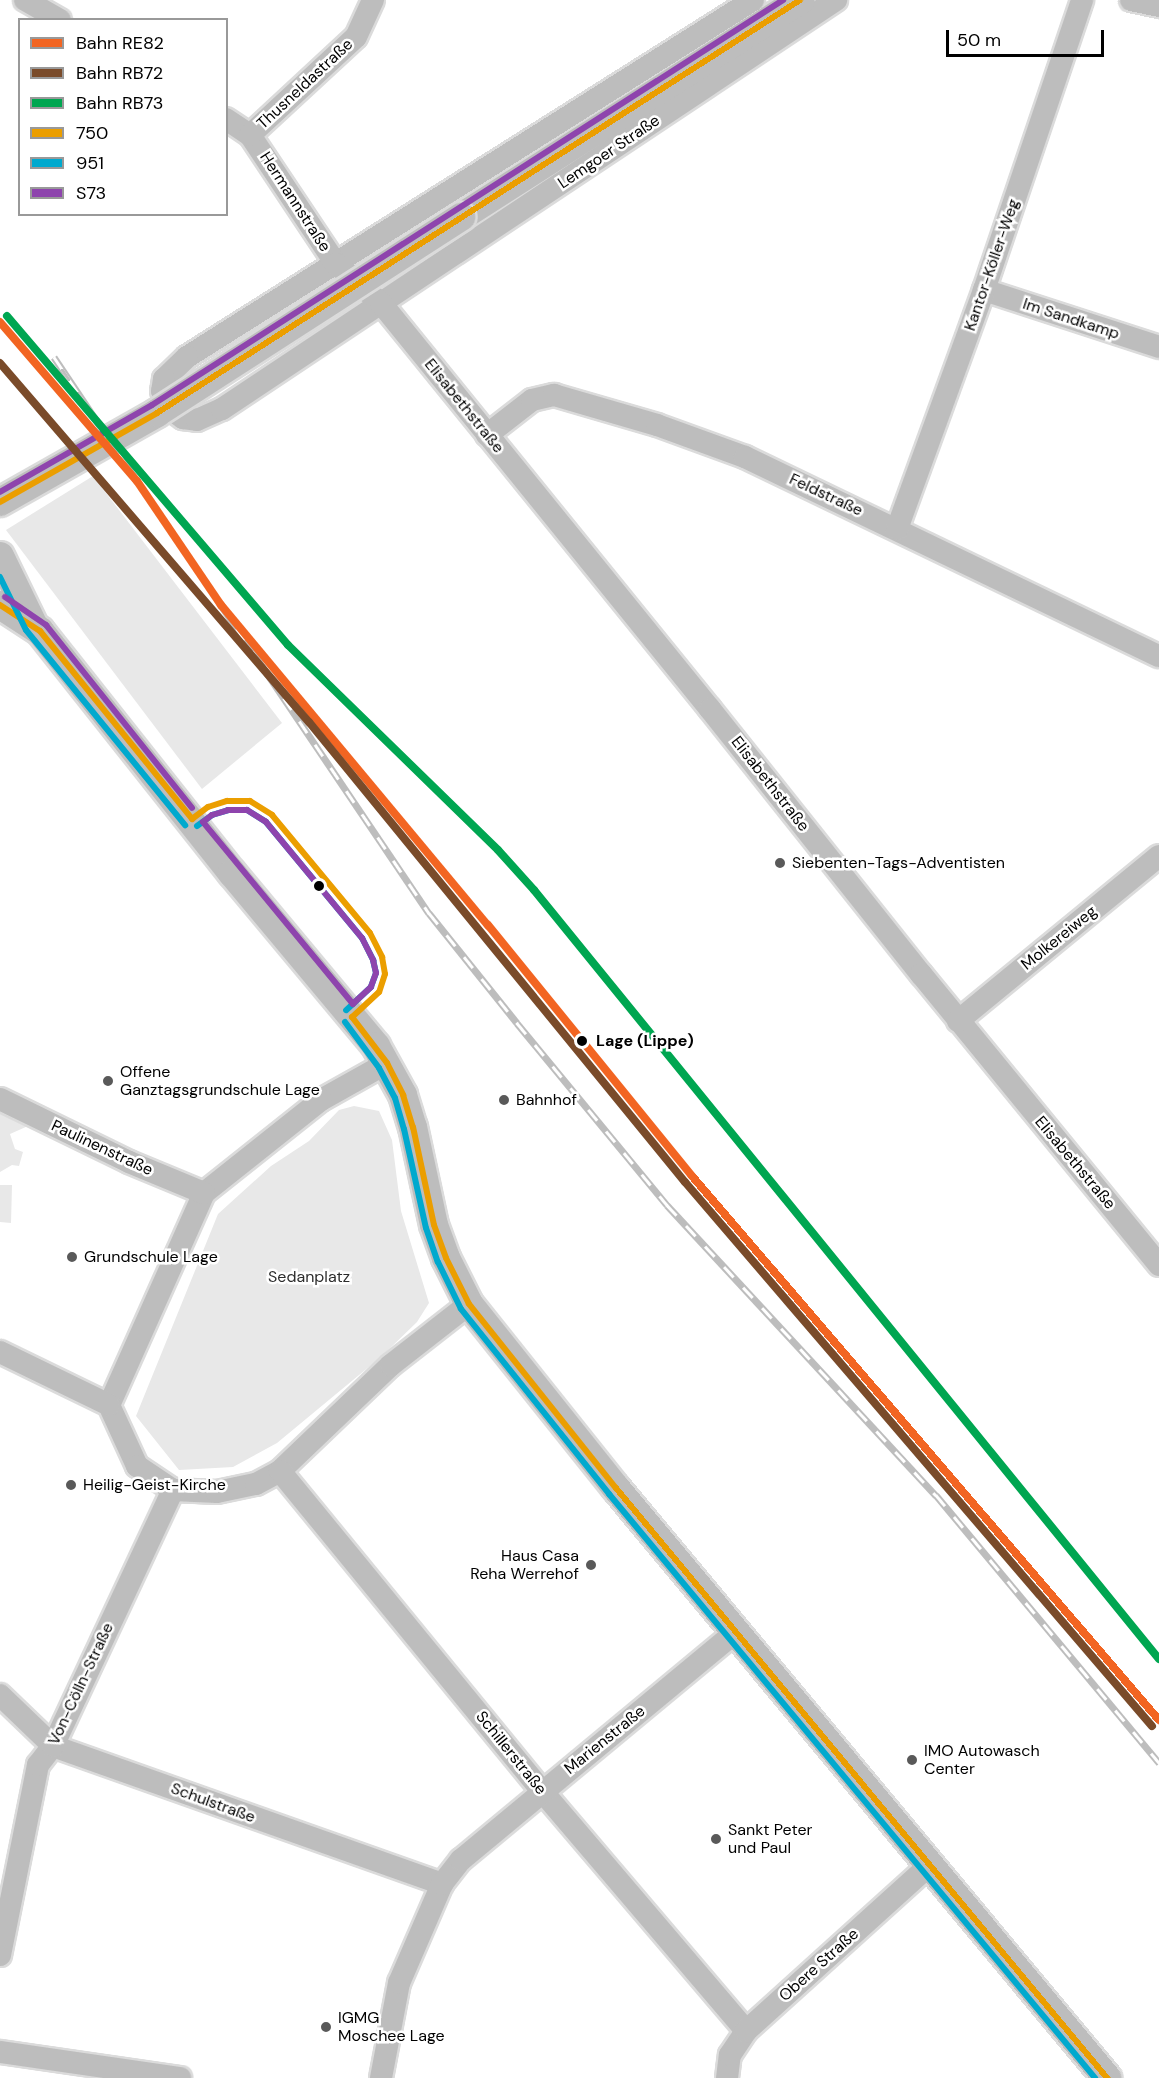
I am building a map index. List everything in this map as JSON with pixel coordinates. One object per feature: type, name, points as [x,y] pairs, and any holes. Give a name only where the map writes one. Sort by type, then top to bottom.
[{"type":"main road","points":[[0,502],[157,412],[795,3]]},
{"type":"main road","points":[[0,556],[5,598],[33,624],[115,722],[232,873],[387,1063],[403,1095],[413,1127],[434,1225],[446,1258],[469,1304],[736,1632],[1107,2078]]},
{"type":"street","points":[[25,0],[56,18]]},
{"type":"street","name":"Thusneldastraße","points":[[250,135],[356,37],[373,0]]},
{"type":"street","name":"Lemgoer Straße","points":[[753,0],[172,369],[164,379],[162,391],[172,410],[183,418],[197,420],[222,409],[836,0]]},
{"type":"street","name":"Kantor-Köller-Weg","points":[[897,529],[984,290],[1082,0]]},
{"type":"street","points":[[1131,0],[1159,6]]},
{"type":"street","name":"Hermannstraße","points":[[228,120],[250,135],[336,264]]},
{"type":"street","points":[[336,264],[381,303]]},
{"type":"street","name":"Im Sandkamp","points":[[984,290],[1159,347]]},
{"type":"street","name":"Elisabethstraße","points":[[381,303],[958,1021],[1159,1265]]},
{"type":"street","name":"Feldstraße","points":[[487,435],[532,400],[554,395],[657,424],[746,457],[1159,656]]},
{"type":"street","name":"Molkereiweg","points":[[958,1021],[1159,856]]},
{"type":"street","points":[[109,1405],[204,1193],[321,1100],[387,1063]]},
{"type":"street","name":"Paulinenstraße","points":[[0,1099],[129,1162],[204,1193]]},
{"type":"street","points":[[0,1352],[109,1405],[137,1466],[173,1490],[217,1492],[256,1484],[280,1471],[391,1365],[469,1304]]},
{"type":"street","name":"Schillerstraße","points":[[280,1471],[542,1791],[746,2031]]},
{"type":"street","name":"Von-Cölln-Straße","points":[[0,1955],[38,1765],[53,1746],[173,1490]]},
{"type":"street","name":"Marienstraße","points":[[381,2078],[399,1983],[442,1884],[461,1860],[736,1632]]},
{"type":"street","name":"Schulstraße","points":[[0,1695],[53,1746],[442,1884]]},
{"type":"street","name":"Obere Straße","points":[[727,2078],[730,2055],[746,2031],[931,1864]]},
{"type":"street","points":[[0,2052],[180,2078]]},
{"type":"green space","points":[[93,476],[282,723],[202,789],[6,530]]},
{"type":"green space","name":"Sedanplatz","points":[[354,1106],[379,1111],[392,1140],[401,1211],[429,1303],[417,1322],[382,1356],[277,1443],[233,1467],[179,1470],[136,1416],[218,1214],[271,1166],[309,1141],[339,1110]]},
{"type":"green space","points":[[0,1113],[28,1126],[10,1134],[15,1149],[23,1152],[19,1166],[12,1165],[0,1172]]},
{"type":"green space","points":[[0,1185],[12,1185],[11,1223],[0,1222]]},
{"type":"railway","points":[[54,357],[137,481]]},
{"type":"railway","points":[[221,605],[429,913],[517,1023],[667,1205],[936,1495],[1159,1763]]},
{"type":"rail line","name":"RB73","points":[[7,316],[288,645],[498,850],[534,890],[1159,1659]]},
{"type":"rail line","name":"RE82","points":[[0,322],[137,481],[221,605],[488,925],[692,1176],[1159,1720]]},
{"type":"rail line","name":"RB72","points":[[0,363],[309,722],[685,1182],[1152,1726]]},
{"type":"transit line","name":"S73","points":[[0,492],[152,405],[783,0]]},
{"type":"transit line","name":"750","points":[[0,502],[157,413],[800,0]]},
{"type":"transit line","name":"951","points":[[0,577],[26,630],[185,825]]},
{"type":"transit line","name":"S73","points":[[5,597],[46,625],[192,808]]},
{"type":"transit line","name":"750","points":[[0,605],[40,631],[192,819]]},
{"type":"transit line","name":"750","points":[[192,819],[208,807],[227,801],[250,801],[272,815],[370,933],[382,957],[385,974],[379,992],[352,1017]]},
{"type":"transit line","name":"951","points":[[197,826],[212,815],[228,810],[247,810],[266,822],[362,938],[373,960],[376,973],[371,987],[346,1010]]},
{"type":"transit line","name":"S73","points":[[228,810],[247,810],[266,822],[362,938],[373,960],[376,973],[371,987],[353,1004],[203,822],[212,815],[228,810]]},
{"type":"transit line","name":"750","points":[[352,1017],[387,1063],[403,1095],[413,1127],[434,1225],[446,1258],[469,1304],[616,1488],[1107,2078]]},
{"type":"transit line","name":"951","points":[[345,1022],[379,1068],[395,1098],[426,1228],[438,1262],[461,1309],[609,1494],[1095,2078]]},
{"type":"place","name":"Siebenten-Tags-Adventisten","points":[[780,863]]},
{"type":"place","name":"Lage (Lippe)","points":[[582,1041]]},
{"type":"place","name":"Offene Ganztagsgrundschule Lage","points":[[108,1081]]},
{"type":"place","name":"Bahnhof","points":[[504,1100]]},
{"type":"place","name":"Grundschule Lage","points":[[72,1257]]},
{"type":"place","name":"Heilig-Geist-Kirche","points":[[71,1485]]},
{"type":"place","name":"Haus Casa Reha Werrehof","points":[[591,1565]]},
{"type":"place","name":"IMO Autowasch Center","points":[[912,1760]]},
{"type":"place","name":"Sankt Peter und Paul","points":[[716,1839]]},
{"type":"place","name":"IGMG Moschee Lage","points":[[326,2027]]}]
